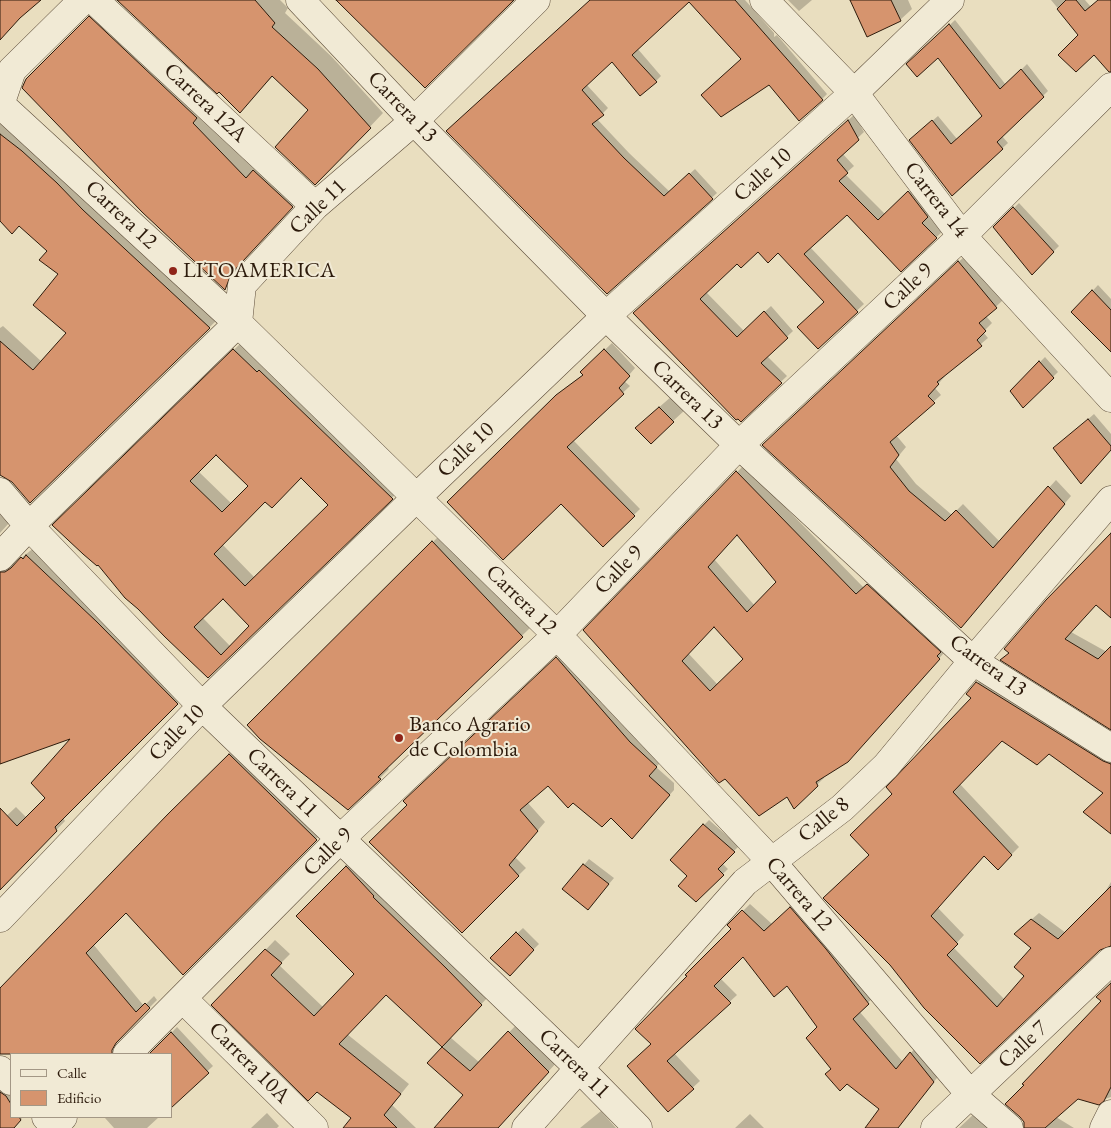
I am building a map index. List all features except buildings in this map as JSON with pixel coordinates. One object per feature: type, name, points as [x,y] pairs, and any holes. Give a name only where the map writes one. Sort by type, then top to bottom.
[{"type":"street","points":[[0,105],[12,70],[83,0]]},
{"type":"street","name":"Carrera 12A","points":[[94,0],[315,206]]},
{"type":"street","name":"Carrera 13","points":[[300,0],[414,121],[606,316],[739,445],[973,660],[1111,748]]},
{"type":"street","name":"Calle 11","points":[[238,323],[242,285],[315,206],[414,121],[536,0]]},
{"type":"street","name":"Carrera 14","points":[[764,0],[854,93],[962,236],[1111,398]]},
{"type":"street","name":"Calle 10","points":[[0,918],[202,706],[416,498],[606,316],[854,93],[950,0]]},
{"type":"street","name":"Calle 9","points":[[128,1053],[340,839],[557,635],[739,445],[962,236],[1111,87]]},
{"type":"street","name":"Carrera 12","points":[[0,105],[238,323],[557,635],[771,860],[970,1094],[1009,1128]]},
{"type":"street","points":[[0,557],[29,526],[238,323]]},
{"type":"street","name":"Carrera 11","points":[[0,492],[29,526],[202,706],[579,1068],[638,1128]]},
{"type":"street","name":"Calle 8","points":[[526,1128],[745,882],[771,860],[842,808],[880,772],[973,660],[1111,500]]},
{"type":"street","name":"Calle 7","points":[[935,1128],[1111,962]]},
{"type":"street","name":"Carrera 10A","points":[[183,998],[314,1128]]},
{"type":"street","points":[[0,1070],[10,1080]]},
{"type":"street","points":[[1104,1128],[1111,1114]]},
{"type":"place","name":"LITOAMERICA","points":[[173,271]]},
{"type":"place","name":"Banco Agrario de Colombia","points":[[399,738]]}]
